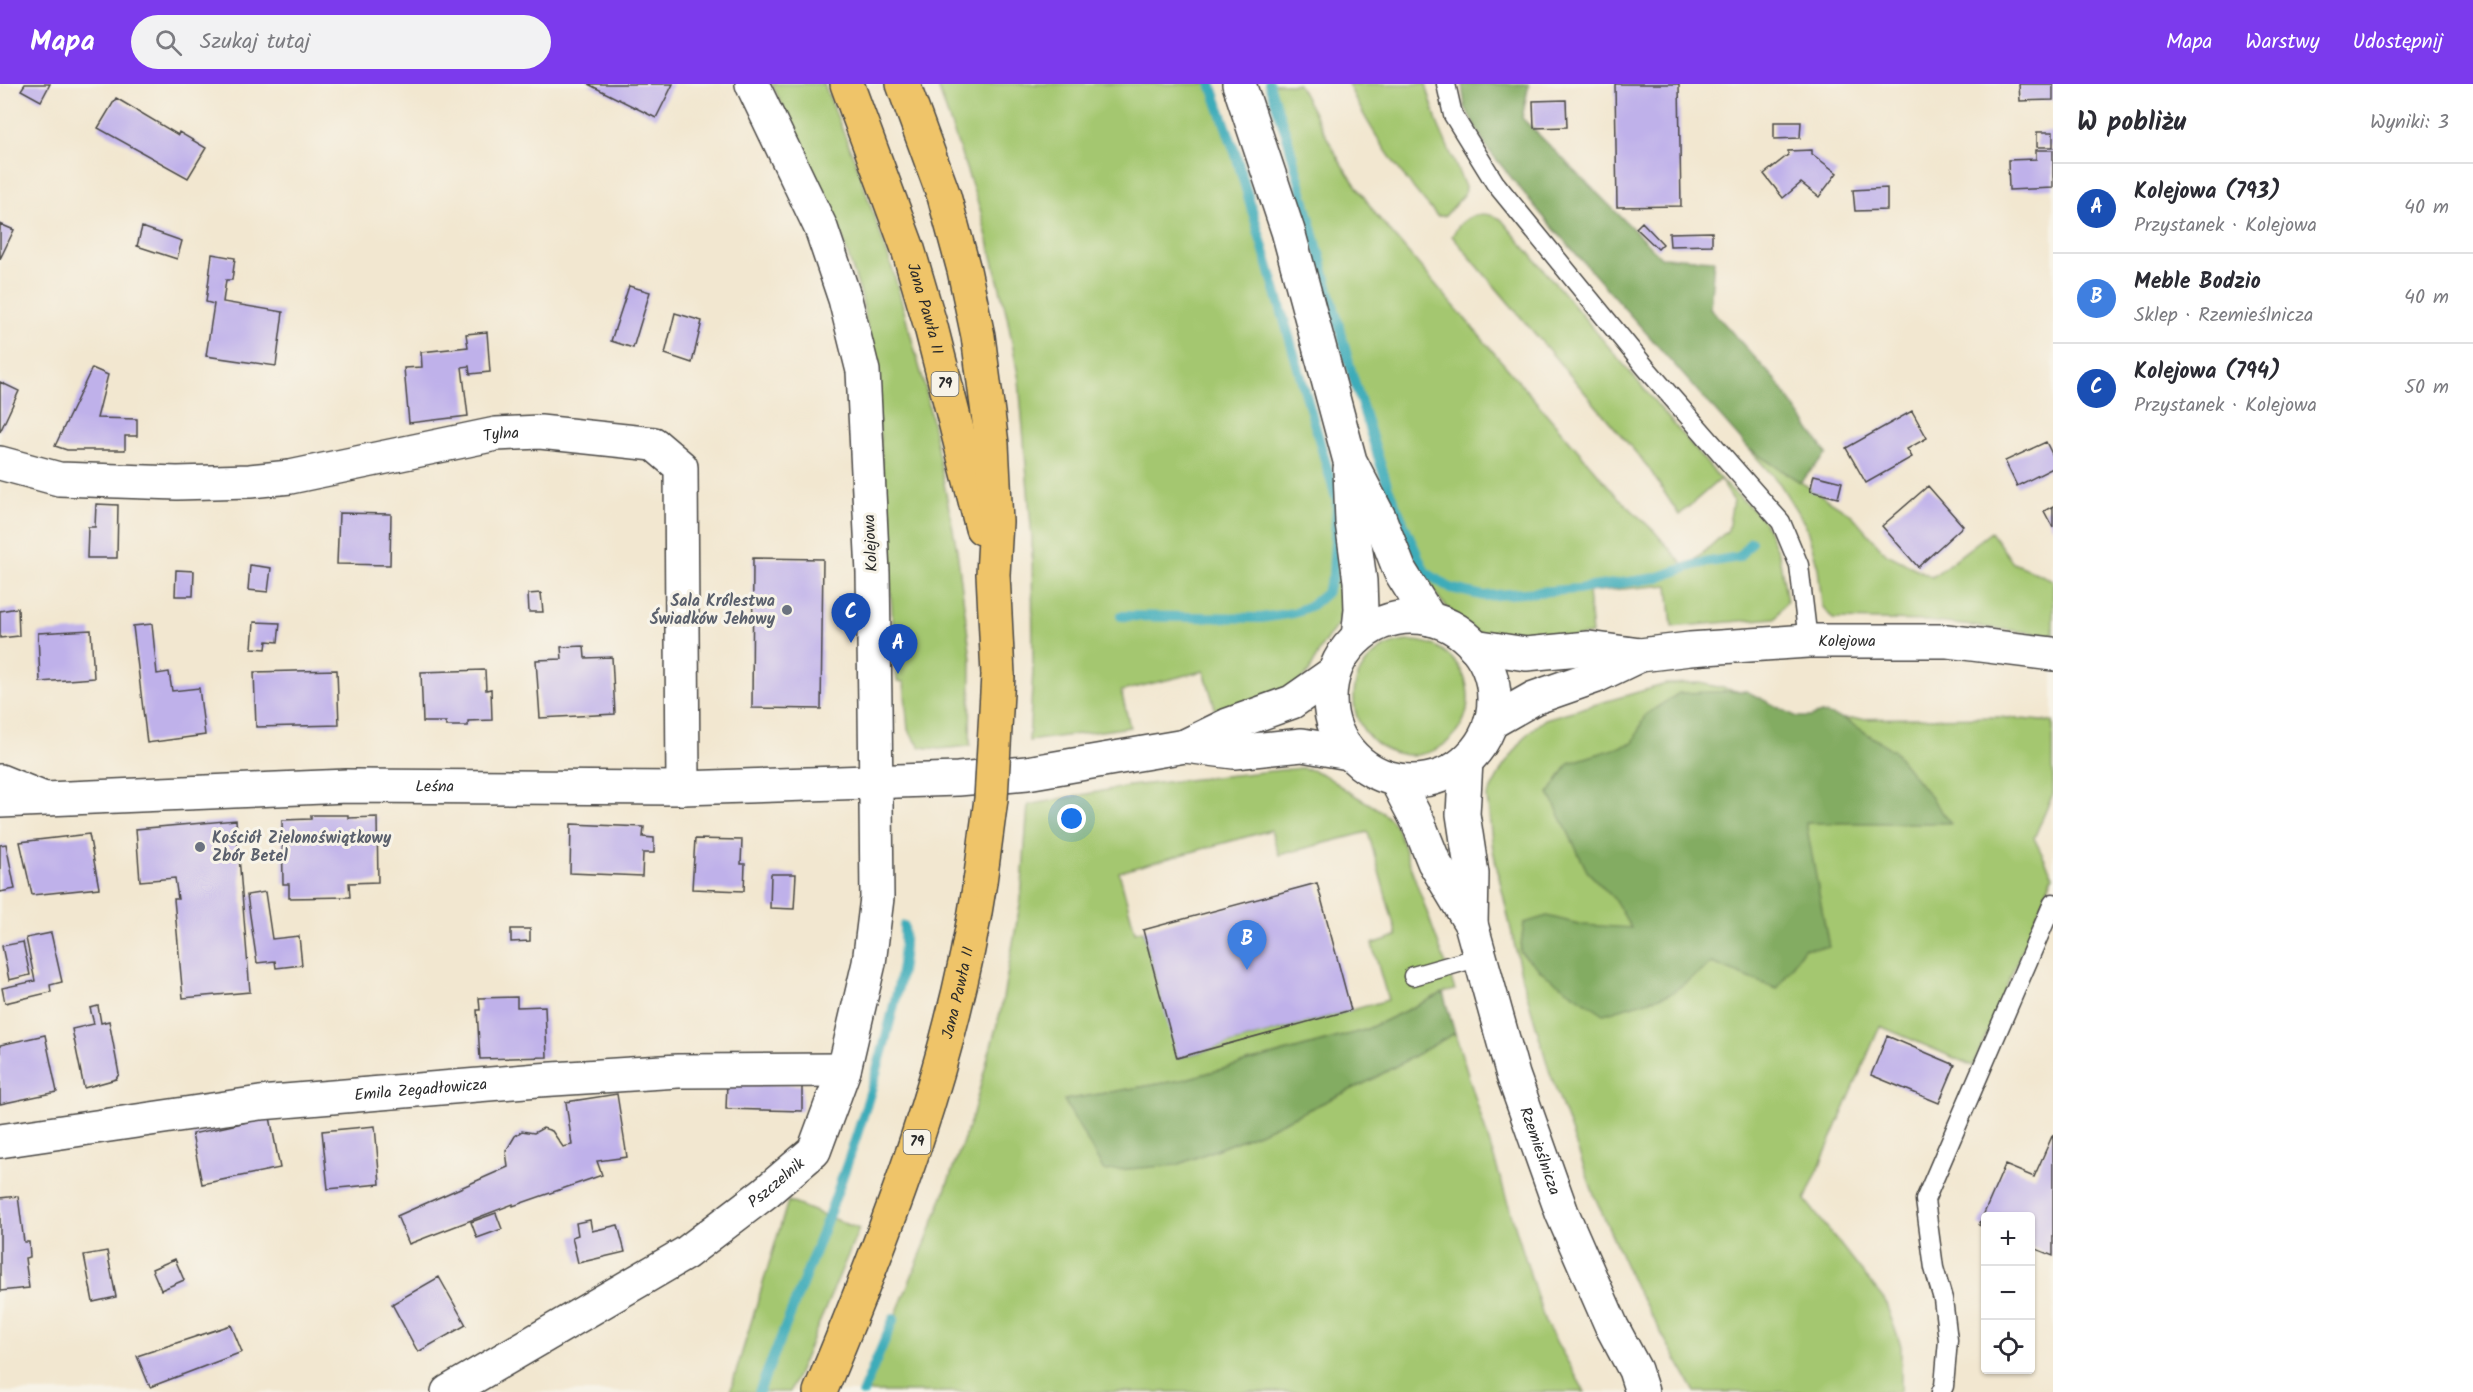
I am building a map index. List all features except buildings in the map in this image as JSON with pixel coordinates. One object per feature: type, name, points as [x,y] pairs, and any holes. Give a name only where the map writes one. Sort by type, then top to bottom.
[{"type":"main road","name":"Jana Pawła II","points":[[847,84],[893,207],[925,305],[993,574]]},
{"type":"main road","name":"Jana Pawła II","points":[[820,1392],[892,1216],[926,1116],[960,991],[981,882],[991,799],[998,675],[993,574],[996,522],[992,444],[978,336],[964,270],[944,196],[903,84]]},
{"type":"street","name":"Kolejowa","points":[[752,84],[821,228],[845,300],[863,371],[873,573],[874,782]]},
{"type":"street","points":[[1239,84],[1288,231],[1350,461],[1379,517],[1400,571],[1430,619]]},
{"type":"street","name":"Tylna","points":[[0,463],[59,479],[177,483],[250,481],[291,477],[496,434],[540,432],[654,444],[681,467],[683,788]]},
{"type":"street","points":[[1350,461],[1352,522],[1360,581],[1361,610],[1358,637]]},
{"type":"street","points":[[1417,616],[1430,619],[1443,622],[1466,636],[1483,657],[1493,682],[1494,709],[1487,734],[1472,757],[1450,772],[1424,781],[1396,780],[1370,770],[1348,753],[1334,729],[1330,711],[1332,674],[1345,650],[1365,630],[1391,619],[1417,616]]},
{"type":"street","name":"Kolejowa","points":[[1474,646],[1526,654],[1589,648],[1640,655],[1690,649],[1808,642],[1948,642],[2053,654]]},
{"type":"street","name":"Kolejowa","points":[[1490,723],[1534,698],[1594,677],[1640,655]]},
{"type":"street","points":[[874,782],[958,779],[1027,773],[1185,746],[1228,725],[1292,702],[1332,674]]},
{"type":"street","points":[[1185,746],[1234,752],[1302,745],[1348,753]]},
{"type":"street","name":"Rzemieślnicza","points":[[1466,761],[1463,814],[1472,874],[1471,924]]},
{"type":"street","name":"Rzemieślnicza","points":[[1396,780],[1418,822],[1434,862],[1471,924],[1513,1075],[1562,1213],[1612,1327],[1644,1385]]},
{"type":"street","name":"Leśna","points":[[0,781],[42,798],[347,786],[683,788],[874,782]]},
{"type":"street","name":"Pszczelnik","points":[[448,1392],[686,1253],[766,1192],[813,1151],[844,1070],[869,963],[877,898],[874,782]]},
{"type":"street","points":[[0,801],[42,798]]},
{"type":"street","name":"Emila Zegadłowicza","points":[[0,1141],[260,1103],[678,1071],[844,1070]]},
{"type":"lane","points":[[1446,84],[1453,115],[1495,183],[1646,368],[1781,522],[1799,565],[1808,642]]},
{"type":"lane","points":[[1948,1390],[1948,1340],[1943,1299],[1934,1268],[1924,1200],[2053,903]]},
{"type":"lane","points":[[1413,976],[1480,957]]},
{"type":"green space","points":[[772,84],[824,84],[857,166],[894,274],[926,391],[957,550],[971,659],[970,746],[939,749],[920,747],[908,730],[904,682],[897,681],[875,369],[861,295],[836,218]]},
{"type":"green space","points":[[937,84],[1211,84],[1236,155],[1337,501],[1346,570],[1339,623],[1323,644],[1309,672],[1295,685],[1245,704],[1216,711],[1204,671],[1121,691],[1130,727],[1029,741],[1033,670],[1032,539],[1019,380],[1007,316],[980,209]]},
{"type":"green space","points":[[1269,84],[1298,84],[1342,165],[1377,216],[1616,495],[1655,532],[1686,568],[1728,530],[1733,500],[1720,479],[1762,518],[1779,555],[1787,601],[1775,618],[1672,627],[1668,585],[1588,592],[1592,634],[1523,643],[1496,640],[1479,634],[1442,602],[1416,557],[1382,469],[1355,382],[1296,169]]},
{"type":"green space","points":[[1348,84],[1426,84],[1437,122],[1465,187],[1464,195],[1445,216],[1437,216],[1399,170],[1377,137]]},
{"type":"green space","points":[[1462,84],[1529,84],[1522,118],[1661,257],[1714,260],[1710,308],[1777,382],[1827,454],[1800,482],[1749,449],[1547,221],[1487,148],[1465,107]]},
{"type":"green space","points":[[1479,214],[1501,219],[1720,479],[1679,515],[1648,467],[1452,236],[1461,223]]},
{"type":"green space","points":[[1749,449],[1852,515],[1885,553],[1932,577],[1991,532],[2013,563],[2053,580],[2053,635],[1927,621],[1833,619],[1822,606],[1818,568],[1806,526],[1780,484]]},
{"type":"green space","points":[[1411,641],[1433,645],[1443,650],[1459,666],[1464,676],[1468,698],[1464,720],[1459,730],[1443,746],[1433,751],[1411,755],[1389,751],[1379,746],[1363,730],[1358,720],[1354,698],[1358,676],[1363,666],[1379,650],[1389,645]]},
{"type":"green space","points":[[1699,683],[1741,692],[1794,721],[1852,727],[1844,719],[1998,717],[2053,722],[2053,794],[2034,838],[2053,876],[1973,1066],[1880,1026],[1805,1200],[1885,1301],[1901,1346],[1901,1389],[1899,1392],[1695,1392],[1636,1289],[1594,1195],[1549,1070],[1522,978],[1493,850],[1487,797],[1503,767],[1528,733],[1545,719],[1666,684]]},
{"type":"green space","points":[[1746,691],[1797,717],[1810,717],[1821,713],[1844,719],[1893,750],[1951,823],[1806,823],[1829,947],[1804,948],[1777,989],[1712,963],[1670,994],[1604,1014],[1547,976],[1520,952],[1524,923],[1547,916],[1583,925],[1631,928],[1615,900],[1587,871],[1549,793],[1569,763],[1633,743],[1645,715],[1679,693]]},
{"type":"green space","points":[[1301,768],[1316,771],[1328,777],[1381,811],[1396,826],[1455,990],[1443,993],[1365,1030],[1182,1080],[1065,1100],[1177,1165],[1261,1132],[1369,1081],[1455,1033],[1545,1322],[1585,1392],[864,1392],[927,1239],[972,1117],[1001,1009],[1021,899],[1028,805],[1129,786]],"holes":[[[1271,830],[1279,855],[1368,832],[1397,936],[1372,944],[1388,1000],[1178,1058],[1143,930],[1135,932],[1119,872]]]},
{"type":"green space","points":[[1443,993],[1455,1033],[1369,1081],[1261,1132],[1177,1165],[1104,1171],[1064,1100],[1182,1080],[1365,1030]]},
{"type":"green space","points":[[788,1201],[859,1229],[790,1392],[730,1392]]},
{"type":"waterway","points":[[1121,616],[1261,618],[1293,613],[1312,605],[1326,593],[1333,576],[1337,501],[1236,155],[1211,84]]},
{"type":"waterway","points":[[1269,84],[1288,140],[1352,374],[1388,488],[1425,572],[1450,588],[1484,596],[1578,589],[1656,578],[1697,564],[1739,557],[1751,542]]},
{"type":"waterway","points":[[759,1392],[811,1261],[859,1128],[896,996],[902,968],[904,926]]},
{"type":"waterway","points":[[863,1392],[894,1318]]},
{"type":"place","name":"Sala Królestwa Świadków Jehowy","points":[[787,610]]},
{"type":"place","name":"Kolejowa (794)","points":[[851,643]]},
{"type":"place","name":"Kolejowa (793)","points":[[898,674]]},
{"type":"place","name":"Kościół Zielonoświątkowy Zbór Betel","points":[[200,847]]},
{"type":"place","name":"Meble Bodzio","points":[[1247,970]]}]
